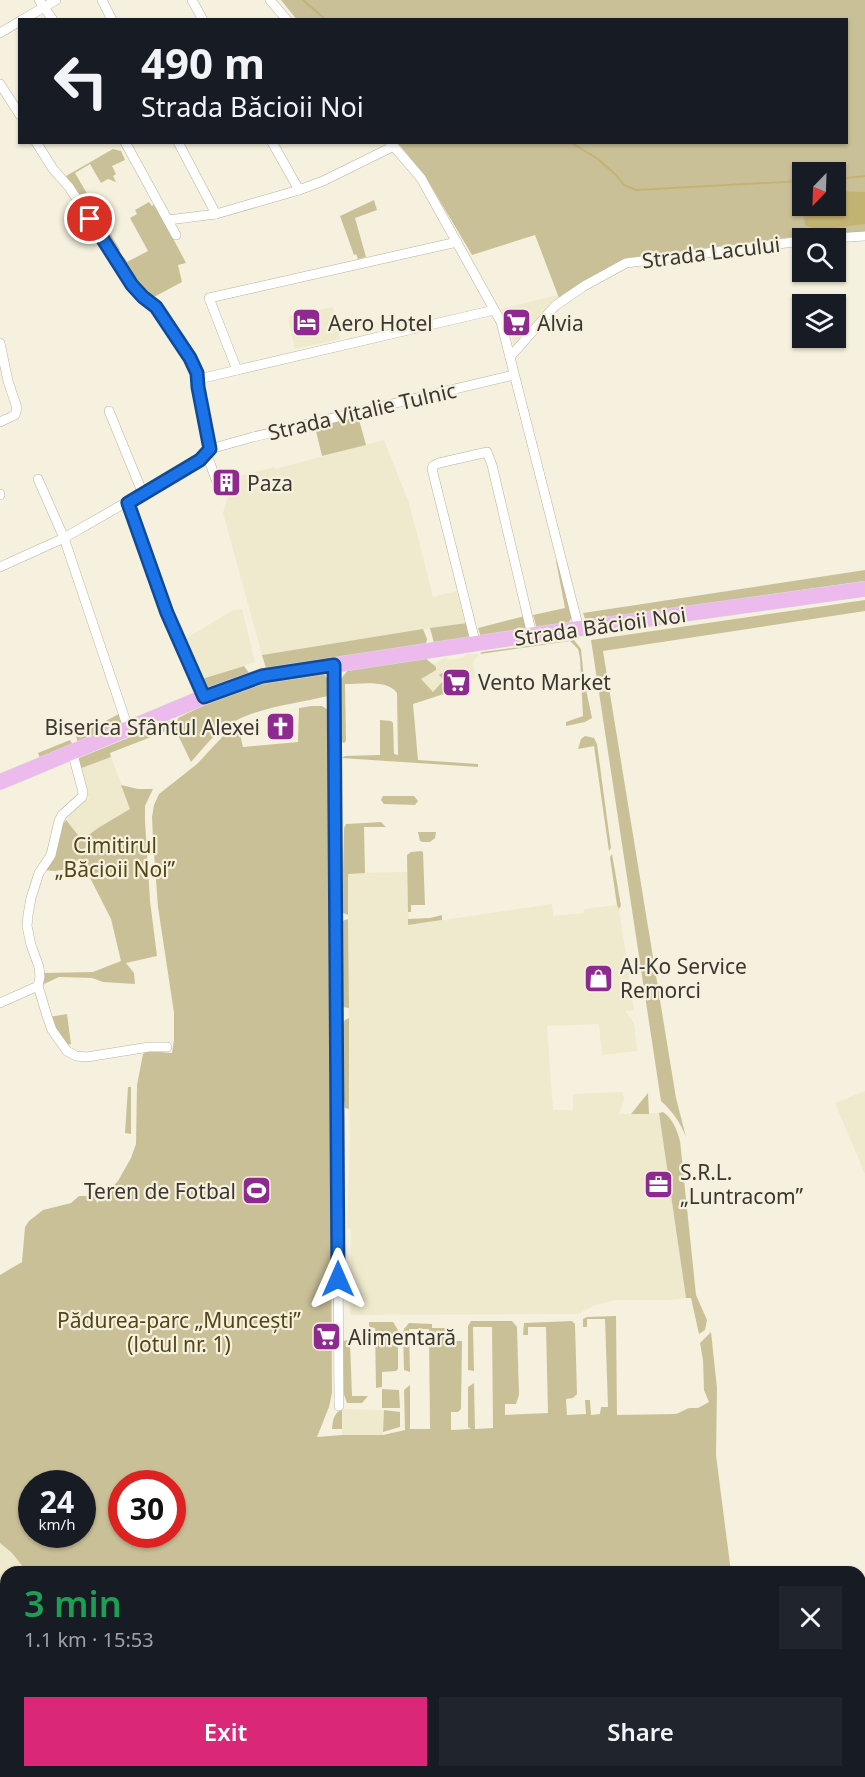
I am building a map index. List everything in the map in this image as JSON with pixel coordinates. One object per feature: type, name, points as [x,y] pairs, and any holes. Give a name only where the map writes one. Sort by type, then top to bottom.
[{"type":"main road","name":"Strada Băcioii Noi","points":[[0,782],[204,697],[262,676],[532,635],[865,589]]},
{"type":"street","points":[[23,18],[42,3],[56,0]]},
{"type":"street","points":[[102,0],[111,18]]},
{"type":"street","points":[[192,0],[202,18]]},
{"type":"street","points":[[270,0],[285,18]]},
{"type":"street","points":[[42,3],[52,18]]},
{"type":"street","points":[[0,33],[18,22]]},
{"type":"street","points":[[0,84],[18,112]]},
{"type":"street","points":[[37,144],[53,170],[69,187],[132,285],[156,307],[171,326],[190,358],[199,380],[198,387],[208,452],[218,486],[223,491]]},
{"type":"street","points":[[126,144],[176,235]]},
{"type":"street","points":[[179,144],[216,214]]},
{"type":"street","points":[[273,144],[299,190]]},
{"type":"street","points":[[168,220],[216,214],[299,190],[323,181],[392,144],[421,178],[501,322],[579,629]]},
{"type":"street","points":[[846,237],[865,236]]},
{"type":"street","points":[[237,370],[209,298],[457,242]]},
{"type":"street","name":"Strada Lacului","points":[[510,357],[555,306],[626,262],[792,242]]},
{"type":"street","points":[[217,317],[225,294]]},
{"type":"street","points":[[199,380],[494,310]]},
{"type":"street","points":[[0,343],[8,381],[17,408],[15,415],[0,422]]},
{"type":"street","name":"Strada Vitalie Tulnic","points":[[0,567],[63,538],[128,503],[200,460],[208,452],[253,437],[514,375]]},
{"type":"street","points":[[109,411],[143,494]]},
{"type":"street","points":[[476,645],[432,469],[439,463],[487,452],[490,456],[532,635]]},
{"type":"street","points":[[38,479],[63,538],[128,728]]},
{"type":"street","points":[[128,503],[167,613],[204,697]]},
{"type":"street","points":[[334,665],[339,1406]]},
{"type":"street","points":[[72,751],[83,792],[82,797],[59,821],[51,855],[39,873],[31,898],[27,926],[39,967],[38,986],[52,1030],[67,1051],[76,1056],[87,1057],[149,1047],[167,1047]]},
{"type":"street","points":[[0,1003],[38,986]]},
{"type":"shaded area","points":[[846,191],[865,192],[865,224],[825,228],[805,225],[803,216],[846,216]]},
{"type":"shaded area","points":[[558,295],[559,298],[514,346],[501,309]]},
{"type":"shaded area","points":[[333,307],[340,339],[295,349],[288,317]]},
{"type":"shaded area","points":[[384,440],[409,503],[433,597],[457,591],[465,623],[262,655],[223,513],[228,495],[222,480],[274,467],[275,469]]},
{"type":"shaded area","points":[[242,609],[255,662],[202,679],[182,641],[233,610]]},
{"type":"shaded area","points":[[466,654],[480,654],[473,662],[475,678],[463,680],[463,690],[452,691],[413,704],[411,679],[446,657],[449,660],[463,658]]},
{"type":"shaded area","points":[[111,757],[131,809],[82,840],[66,820],[89,798],[79,769]]},
{"type":"shaded area","points":[[407,872],[409,925],[552,904],[553,916],[584,913],[584,909],[617,905],[634,1010],[625,1011],[634,1023],[637,1051],[602,1055],[599,1024],[547,1026],[553,1110],[573,1110],[573,1094],[623,1092],[624,1099],[619,1114],[659,1113],[686,1298],[616,1300],[595,1305],[578,1314],[350,1315],[351,1229],[347,1228],[350,1140],[348,873]]},
{"type":"shaded area","points":[[865,1091],[865,1174],[835,1103]]},
{"type":"shaded area","points":[[342,1409],[384,1410],[383,1435],[342,1435]]},
{"type":"shaded area","points":[[0,1543],[22,1566],[0,1566]]},
{"type":"green space","points":[[281,0],[865,0],[865,232],[846,233],[846,228],[792,228],[792,237],[627,258],[559,298],[535,235],[472,255],[425,176],[399,144],[848,144],[848,18],[295,18]]},
{"type":"green space","points":[[113,149],[121,151],[125,160],[112,166],[116,174],[113,176],[116,182],[108,179],[101,183],[90,164],[75,173],[120,250],[115,253],[66,176]]},
{"type":"green space","points":[[374,200],[377,210],[355,218],[366,257],[358,259],[356,254],[354,255],[340,216]]},
{"type":"green space","points":[[149,202],[152,206],[155,204],[186,263],[178,265],[182,282],[152,298],[141,290],[121,259],[124,257],[127,262],[148,251],[130,218],[137,214],[135,210]]},
{"type":"green space","points":[[358,416],[366,445],[322,456],[315,427]]},
{"type":"green space","points":[[558,560],[571,619],[568,623],[537,629],[533,615],[565,608],[556,561]]},
{"type":"green space","points":[[865,570],[865,581],[586,621],[583,613]]},
{"type":"green space","points":[[865,600],[865,611],[603,651],[676,1098],[686,1137],[676,1118],[661,1101],[591,640]]},
{"type":"green space","points":[[525,616],[525,630],[481,637],[478,628]]},
{"type":"green space","points":[[467,623],[469,638],[434,643],[430,628]]},
{"type":"green space","points":[[423,629],[427,639],[426,644],[413,647],[266,668],[262,655]]},
{"type":"green space","points":[[574,640],[581,649],[584,680],[592,718],[566,726],[566,722],[583,716],[580,658],[578,649],[570,641],[480,654],[482,652]]},
{"type":"green space","points":[[424,657],[436,667],[436,670],[421,679],[433,692],[444,680],[439,675],[442,673],[452,680],[453,691],[413,704],[418,760],[478,764],[478,767],[341,758],[380,755],[380,720],[393,723],[394,754],[398,755],[397,693],[381,684],[345,684],[346,741],[344,743],[342,742],[339,681],[349,669]]},
{"type":"green space","points":[[244,666],[249,673],[206,688],[202,679]]},
{"type":"green space","points":[[324,674],[330,685],[328,696],[272,708],[244,717],[220,731],[191,762],[175,729],[178,718],[252,687]]},
{"type":"green space","name":"Pădurea-parc „Muncești” (lotul nr. 1)","points":[[322,706],[328,710],[332,1393],[317,1437],[383,1435],[405,1430],[404,1390],[410,1385],[410,1429],[430,1429],[429,1329],[409,1329],[410,1372],[404,1370],[403,1332],[409,1323],[432,1324],[432,1328],[445,1328],[445,1335],[454,1335],[454,1341],[462,1341],[461,1409],[458,1412],[451,1412],[451,1430],[471,1429],[468,1427],[468,1387],[474,1383],[475,1429],[493,1428],[492,1327],[473,1327],[474,1371],[468,1370],[468,1326],[471,1321],[512,1321],[517,1327],[519,1395],[516,1404],[505,1404],[505,1415],[548,1413],[546,1327],[528,1327],[528,1335],[523,1335],[524,1323],[572,1321],[575,1324],[577,1394],[573,1398],[566,1399],[567,1415],[586,1414],[585,1400],[590,1400],[591,1415],[600,1414],[601,1407],[608,1407],[605,1319],[587,1319],[587,1327],[583,1327],[583,1319],[616,1316],[617,1415],[676,1414],[689,1408],[698,1408],[709,1402],[704,1390],[700,1343],[711,1332],[717,1388],[716,1455],[730,1566],[22,1566],[0,1543],[0,1275],[22,1262],[25,1227],[29,1221],[43,1210],[71,1203],[79,1196],[95,1196],[97,1203],[118,1181],[131,1158],[136,1144],[137,1085],[143,1054],[148,1051],[172,1053],[174,1040],[174,1013],[158,907],[152,817],[154,805],[159,794],[197,764],[224,735],[238,727],[243,747],[298,742],[299,708]]},
{"type":"green space","points":[[119,714],[122,723],[78,743],[76,736]]},
{"type":"green space","points":[[172,720],[169,730],[110,753],[111,757],[79,769],[79,758]]},
{"type":"green space","points":[[585,736],[594,738],[597,744],[611,848],[609,851],[594,746],[578,749],[581,739]]},
{"type":"green space","points":[[70,740],[73,745],[40,758],[38,753]]},
{"type":"green space","name":"Cimitirul „Băcioii Noi”","points":[[121,785],[138,789],[153,789],[145,806],[145,821],[150,901],[157,956],[126,963],[134,973],[135,984],[103,982],[92,978],[59,977],[44,984],[43,987],[44,973],[93,972],[121,961],[111,919],[81,860],[68,862],[68,869],[43,870],[66,820],[82,840],[130,809]]},
{"type":"green space","points":[[383,796],[414,796],[418,801],[415,805],[384,804],[381,800]]},
{"type":"green space","points":[[381,822],[386,827],[364,827],[365,873],[348,874],[348,915],[342,911],[344,828],[346,824]]},
{"type":"green space","points":[[418,832],[436,832],[435,838],[430,842],[420,841]]},
{"type":"green space","points":[[423,852],[425,905],[411,905],[411,912],[408,912],[407,855]]},
{"type":"green space","points":[[612,854],[621,906],[619,909],[610,857]]},
{"type":"green space","points":[[442,915],[442,920],[408,925],[408,919]]},
{"type":"green space","points":[[348,919],[349,1008],[341,1004],[341,925],[342,921]]},
{"type":"green space","points":[[67,1014],[71,1044],[67,1045],[61,1039],[49,1017]]},
{"type":"green space","points":[[349,1018],[349,1109],[345,1108],[342,1082],[342,1026]]},
{"type":"green space","points":[[128,1087],[131,1087],[131,1134],[125,1133]]},
{"type":"green space","points":[[648,1093],[649,1114],[631,1114]]},
{"type":"green space","points":[[663,1112],[674,1125],[680,1141],[696,1295],[707,1320],[705,1330],[699,1334],[691,1298],[686,1298],[659,1113]]},
{"type":"green space","points":[[369,1322],[393,1322],[398,1330],[398,1369],[382,1372],[382,1387],[376,1388],[375,1328],[369,1327]]},
{"type":"green space","points":[[343,1341],[350,1342],[352,1396],[368,1396],[362,1403],[347,1403],[342,1389]]},
{"type":"green space","points":[[382,1389],[399,1390],[400,1408],[382,1408]]},
{"type":"green space","points":[[342,1409],[342,1429],[332,1429],[335,1415]]},
{"type":"green space","points":[[384,1410],[400,1412],[400,1427],[383,1432]]},
{"type":"waterway","points":[[303,0],[324,18]]},
{"type":"waterway","points":[[573,144],[598,159],[624,185],[636,190],[792,182]]},
{"type":"waterway","points":[[846,178],[865,176]]},
{"type":"place","name":"Aero Hotel","points":[[307,323]]},
{"type":"place","name":"Alvia","points":[[516,323]]},
{"type":"place","name":"Paza","points":[[226,483]]},
{"type":"place","name":"Vento Market","points":[[457,682]]},
{"type":"place","name":"Biserica Sfântul Alexei","points":[[281,727]]},
{"type":"place","name":"Al-Ko Service Remorci","points":[[599,978]]},
{"type":"place","name":"S.R.L. „Luntracom”","points":[[659,1184]]},
{"type":"place","name":"Teren de Fotbal","points":[[257,1191]]},
{"type":"place","name":"Alimentară","points":[[327,1337]]},
{"type":"route","points":[[90,219],[132,285],[156,307],[171,326],[190,358],[199,380],[198,387],[210,449],[200,460],[128,503],[167,613],[204,697],[262,676],[334,665],[338,1279]]}]
